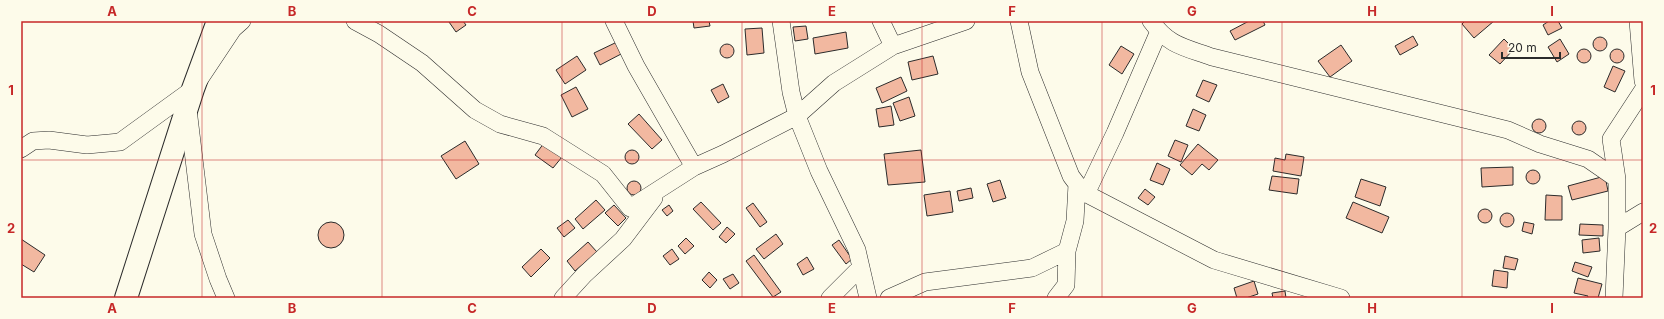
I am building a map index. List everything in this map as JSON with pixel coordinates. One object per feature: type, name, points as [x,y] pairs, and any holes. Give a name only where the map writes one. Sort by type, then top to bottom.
[{"type":"main road","points":[[126,298],[190,98],[218,21]]},
{"type":"street","points":[[25,141],[49,140],[87,145],[120,142],[190,98],[233,29],[242,21]]},
{"type":"street","points":[[354,21],[379,34],[422,63],[475,110],[500,124],[543,136],[603,174],[630,208],[694,167],[724,154],[798,116],[834,83],[893,46],[966,21]]},
{"type":"street","points":[[614,21],[636,66],[694,167]]},
{"type":"street","points":[[780,21],[792,92],[798,116],[819,171],[857,250],[868,298]]},
{"type":"street","points":[[881,21],[893,46]]},
{"type":"street","points":[[1019,21],[1030,72],[1068,170],[1081,189],[1214,260],[1341,298]]},
{"type":"street","points":[[1638,21],[1643,81]]},
{"type":"street","points":[[1056,298],[1066,284],[1067,251],[1076,221],[1081,189],[1115,133],[1155,26],[1171,43],[1212,57],[1508,130],[1540,144],[1588,159],[1617,179]]},
{"type":"street","points":[[1614,298],[1617,228],[1617,179],[1611,139],[1643,90]]},
{"type":"street","points":[[190,98],[203,234],[226,298]]},
{"type":"street","points":[[563,298],[584,275],[623,239],[662,187]]},
{"type":"street","points":[[1617,228],[1643,212]]},
{"type":"street","points":[[889,298],[925,282],[1032,268],[1067,251]]},
{"type":"street","points":[[830,298],[861,267]]},
{"type":"building","points":[[463,21],[466,25],[456,32],[449,22]]},
{"type":"building","points":[[693,21],[709,21],[710,26],[694,28]]},
{"type":"building","points":[[1249,21],[1263,21],[1265,25],[1235,40],[1230,31]]},
{"type":"building","points":[[1465,21],[1494,21],[1474,38],[1462,24]]},
{"type":"building","points":[[1549,21],[1558,21],[1562,28],[1548,35],[1543,25]]},
{"type":"building","points":[[806,26],[808,39],[795,41],[793,27]]},
{"type":"building","points":[[762,28],[764,53],[747,55],[745,29]]},
{"type":"building","points":[[846,32],[848,48],[815,54],[813,38]]},
{"type":"building","points":[[1413,36],[1418,45],[1400,55],[1395,46]]},
{"type":"building","points":[[1600,37],[1605,39],[1607,44],[1605,49],[1600,51],[1595,49],[1593,44],[1595,39]]},
{"type":"building","points":[[1504,39],[1514,49],[1500,64],[1489,55]]},
{"type":"building","points":[[1560,39],[1569,54],[1557,62],[1548,47]]},
{"type":"building","points":[[617,42],[623,53],[600,65],[594,53]]},
{"type":"building","points":[[727,44],[732,46],[734,51],[732,56],[727,58],[722,56],[720,51],[722,46]]},
{"type":"building","points":[[1341,45],[1352,61],[1330,77],[1318,61]]},
{"type":"building","points":[[1121,46],[1134,54],[1122,74],[1109,65]]},
{"type":"building","points":[[1584,49],[1589,51],[1591,56],[1589,61],[1584,63],[1579,61],[1577,56],[1579,51]]},
{"type":"building","points":[[1617,49],[1622,51],[1624,56],[1622,61],[1617,63],[1612,61],[1610,56],[1612,51]]},
{"type":"building","points":[[577,56],[586,70],[565,84],[556,70]]},
{"type":"building","points":[[933,56],[938,74],[912,80],[908,62]]},
{"type":"building","points":[[1613,66],[1625,71],[1615,92],[1604,87]]},
{"type":"building","points":[[901,77],[907,91],[882,103],[876,88]]},
{"type":"building","points":[[1203,80],[1217,85],[1209,102],[1196,96]]},
{"type":"building","points":[[723,84],[729,97],[718,103],[711,90]]},
{"type":"building","points":[[576,87],[588,109],[572,117],[561,95]]},
{"type":"building","points":[[909,97],[915,116],[900,121],[893,103]]},
{"type":"building","points":[[891,106],[894,125],[879,127],[876,109]]},
{"type":"building","points":[[1193,109],[1206,115],[1199,131],[1186,126]]},
{"type":"building","points":[[639,114],[662,140],[652,149],[628,124]]},
{"type":"building","points":[[1539,119],[1544,121],[1546,126],[1544,131],[1539,133],[1534,131],[1532,126],[1534,121]]},
{"type":"building","points":[[1579,121],[1584,123],[1586,128],[1584,133],[1579,135],[1574,133],[1572,128],[1574,123]]},
{"type":"building","points":[[1175,140],[1188,145],[1181,162],[1168,156]]},
{"type":"building","points":[[465,141],[479,164],[456,179],[441,156]]},
{"type":"building","points":[[544,143],[562,157],[553,168],[535,155]]},
{"type":"building","points":[[1198,144],[1218,160],[1209,170],[1202,164],[1192,175],[1180,165]]},
{"type":"building","points":[[632,150],[637,152],[639,157],[637,162],[632,164],[627,162],[625,157],[627,152]]},
{"type":"building","points":[[921,150],[925,182],[888,185],[884,154]]},
{"type":"building","points":[[1286,154],[1304,157],[1301,176],[1273,171],[1275,158],[1285,160]]},
{"type":"building","points":[[1157,163],[1170,169],[1163,185],[1150,180]]},
{"type":"building","points":[[1513,167],[1513,185],[1482,187],[1481,168]]},
{"type":"building","points":[[1533,170],[1538,172],[1540,177],[1538,182],[1533,184],[1528,182],[1526,177],[1528,172]]},
{"type":"building","points":[[1272,176],[1299,179],[1297,194],[1269,190]]},
{"type":"building","points":[[1605,176],[1608,191],[1572,200],[1568,186]]},
{"type":"building","points":[[1361,179],[1386,187],[1380,206],[1355,197]]},
{"type":"building","points":[[1000,180],[1006,198],[993,202],[987,184]]},
{"type":"building","points":[[634,181],[639,183],[641,188],[639,193],[634,195],[629,193],[627,188],[629,183]]},
{"type":"building","points":[[971,188],[973,198],[959,201],[957,191]]},
{"type":"building","points":[[1145,189],[1155,197],[1148,205],[1138,198]]},
{"type":"building","points":[[950,191],[953,212],[927,216],[924,195]]},
{"type":"building","points":[[1546,195],[1562,196],[1562,220],[1545,220]]},
{"type":"building","points":[[596,200],[605,210],[583,229],[575,219]]},
{"type":"building","points":[[701,202],[721,223],[713,230],[693,209]]},
{"type":"building","points":[[1353,202],[1389,217],[1382,233],[1346,218]]},
{"type":"building","points":[[753,203],[767,222],[760,227],[746,208]]},
{"type":"building","points":[[614,205],[626,218],[618,226],[605,213]]},
{"type":"building","points":[[669,205],[673,211],[667,216],[662,210]]},
{"type":"building","points":[[1485,209],[1490,211],[1492,216],[1490,221],[1485,223],[1480,221],[1478,216],[1480,211]]},
{"type":"building","points":[[1507,213],[1512,215],[1514,220],[1512,225],[1507,227],[1502,225],[1500,220],[1502,215]]},
{"type":"building","points":[[568,220],[575,228],[564,237],[557,228]]},
{"type":"building","points":[[331,222],[340,226],[344,235],[340,244],[331,248],[322,244],[318,235],[322,226]]},
{"type":"building","points":[[1524,222],[1534,224],[1532,234],[1522,231]]},
{"type":"building","points":[[1580,224],[1603,225],[1603,236],[1579,235]]},
{"type":"building","points":[[727,227],[735,234],[726,243],[719,237]]},
{"type":"building","points":[[776,234],[783,244],[764,259],[756,249]]},
{"type":"building","points":[[686,238],[694,246],[685,254],[678,246]]},
{"type":"building","points":[[1599,238],[1600,251],[1583,253],[1582,240]]},
{"type":"building","points":[[21,239],[45,255],[34,272],[21,264]]},
{"type":"building","points":[[839,240],[852,259],[846,264],[832,245]]},
{"type":"building","points":[[588,242],[597,252],[575,271],[567,261]]},
{"type":"building","points":[[541,249],[550,258],[531,277],[522,267]]},
{"type":"building","points":[[672,249],[679,259],[670,265],[663,256]]},
{"type":"building","points":[[754,255],[781,292],[773,297],[746,261]]},
{"type":"building","points":[[1505,256],[1518,259],[1515,270],[1503,268]]},
{"type":"building","points":[[807,257],[814,269],[803,275],[797,264]]},
{"type":"building","points":[[1575,262],[1592,267],[1588,277],[1572,271]]},
{"type":"building","points":[[1494,270],[1508,272],[1507,288],[1492,286]]},
{"type":"building","points":[[709,272],[717,280],[710,288],[702,280]]},
{"type":"building","points":[[733,274],[739,283],[730,289],[723,279]]},
{"type":"building","points":[[1578,278],[1602,284],[1598,298],[1587,298],[1588,296],[1574,293]]},
{"type":"building","points":[[1254,281],[1258,294],[1246,298],[1237,298],[1234,288]]},
{"type":"building","points":[[1285,291],[1286,298],[1273,298],[1272,293]]}]
